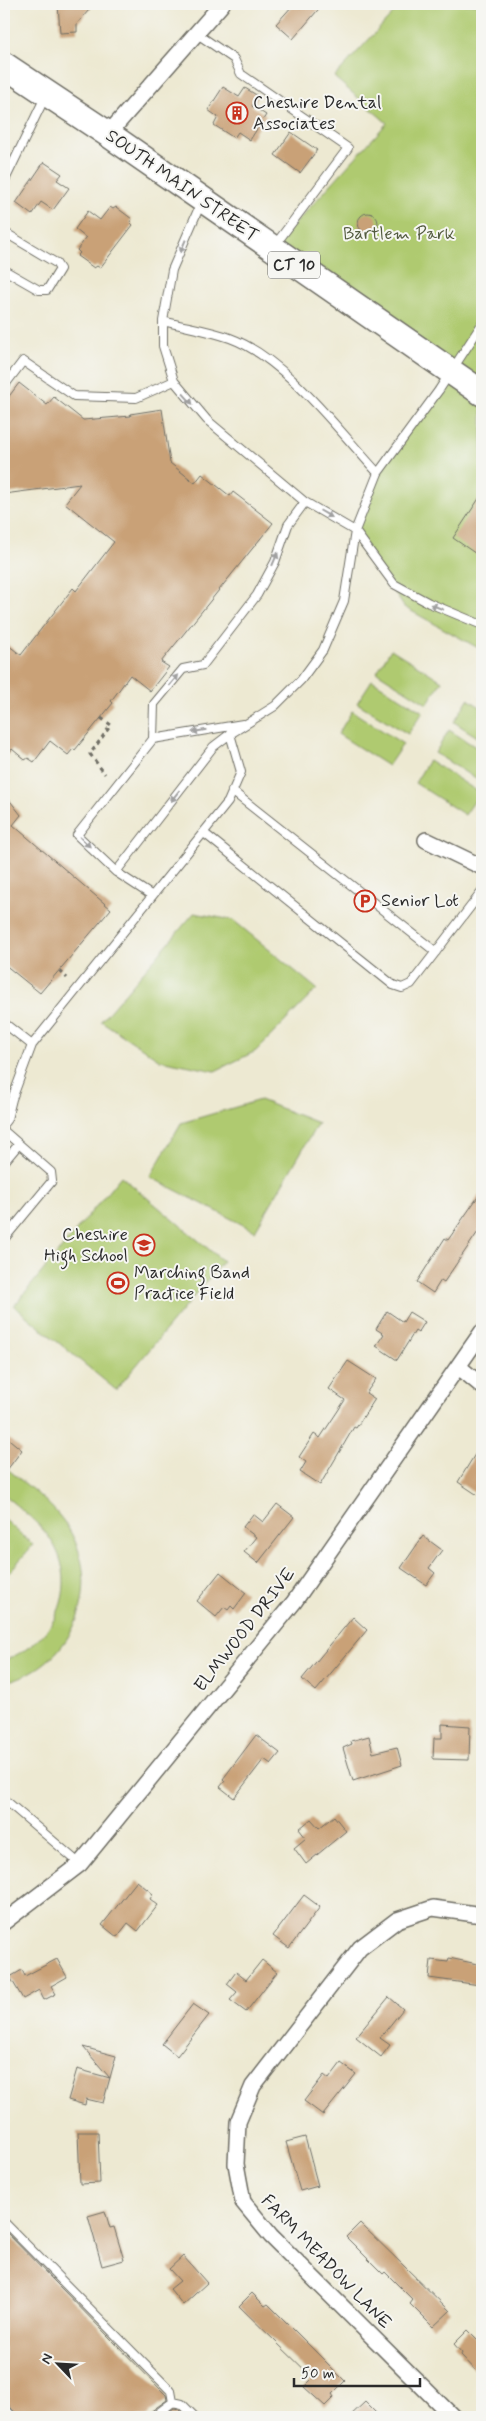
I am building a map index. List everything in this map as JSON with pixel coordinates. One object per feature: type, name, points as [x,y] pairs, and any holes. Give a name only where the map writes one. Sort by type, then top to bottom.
[{"type":"highway","name":"SOUTH MAIN STREET","points":[[4,65],[108,134],[482,394]]},
{"type":"street","points":[[108,134],[222,4]]},
{"type":"street","points":[[426,840],[482,867]]},
{"type":"street","name":"ELMWOOD DRIVE","points":[[4,1922],[80,1864],[294,1602],[482,1332]]},
{"type":"street","points":[[459,1367],[482,1386]]},
{"type":"street","name":"FARM MEADOW LANE","points":[[453,2417],[270,2236],[244,2202],[236,2164],[238,2122],[253,2086],[360,1948],[397,1920],[433,1908],[482,1914]]},
{"type":"lane","points":[[196,33],[234,59],[242,74],[348,148],[272,249]]},
{"type":"lane","points":[[4,182],[47,93]]},
{"type":"lane","points":[[202,201],[172,270],[163,321],[163,346],[174,381],[207,420],[305,502],[355,530],[394,584],[429,603],[482,625]]},
{"type":"lane","points":[[4,232],[56,263],[60,269],[47,290],[39,290],[4,270]]},
{"type":"lane","points":[[163,321],[231,338],[270,360],[314,403],[378,473]]},
{"type":"lane","points":[[116,872],[213,747],[275,706],[301,680],[323,650],[344,602],[355,530],[378,473],[450,373],[482,324]]},
{"type":"lane","points":[[4,386],[23,361],[74,396],[136,398],[174,381]]},
{"type":"lane","points":[[151,896],[116,872],[77,835],[153,739],[154,704],[183,669],[202,665],[257,595],[275,562],[288,526],[305,502]]},
{"type":"lane","points":[[153,739],[247,724]]},
{"type":"lane","points":[[4,1123],[8,1119],[12,1098],[32,1045],[228,802],[240,772],[230,734]]},
{"type":"lane","points":[[232,791],[436,952]]},
{"type":"lane","points":[[204,833],[393,984],[402,988],[411,984],[481,893]]},
{"type":"lane","points":[[4,1023],[32,1045]]},
{"type":"lane","points":[[4,1131],[51,1172],[52,1182],[4,1239]]},
{"type":"lane","points":[[4,1162],[19,1144]]},
{"type":"lane","points":[[4,1800],[80,1864]]},
{"type":"lane","points":[[4,2222],[171,2391],[173,2402]]},
{"type":"lane","points":[[153,2417],[173,2402],[182,2404],[195,2417]]},
{"type":"lane","points":[[4,2408],[13,2417]]},
{"type":"path","points":[[101,718],[110,725],[90,754],[105,774]]},
{"type":"path","points":[[60,971],[67,978]]},
{"type":"green space","name":"Bartlem Park","points":[[402,4],[482,4],[482,650],[404,607],[355,531],[378,473],[450,373],[272,249],[387,123],[334,77]]},
{"type":"green space","points":[[391,649],[442,681],[427,704],[377,672]]},
{"type":"green space","points":[[372,680],[423,712],[408,734],[357,703]]},
{"type":"green space","points":[[468,699],[482,708],[482,740],[454,722]]},
{"type":"green space","points":[[352,711],[403,744],[388,766],[338,734]]},
{"type":"green space","points":[[449,730],[482,751],[482,783],[435,753]]},
{"type":"green space","points":[[429,760],[480,793],[465,815],[415,783]]},
{"type":"green space","points":[[194,913],[233,920],[317,989],[256,1051],[215,1071],[160,1060],[101,1021]]},
{"type":"green space","points":[[260,1100],[318,1123],[255,1231],[150,1177],[181,1123]]},
{"type":"green space","name":"Marching Band Practice Field","points":[[121,1176],[223,1261],[116,1390],[14,1306]]},
{"type":"green space","points":[[4,1466],[50,1505],[65,1523],[80,1556],[84,1580],[82,1603],[75,1625],[63,1645],[47,1661],[27,1674],[4,1682],[4,1660],[22,1652],[37,1641],[49,1627],[58,1612],[63,1595],[64,1577],[60,1558],[46,1533],[4,1495]]},
{"type":"green space","points":[[4,1519],[33,1545],[4,1578]]},
{"type":"building","points":[[58,4],[94,4],[77,24],[77,32],[60,33]]},
{"type":"building","points":[[294,4],[323,4],[293,39],[276,24]]},
{"type":"building","name":"Cheshire Dental Associates","points":[[223,87],[239,97],[245,88],[258,96],[252,106],[266,115],[250,140],[238,132],[234,138],[214,125],[218,117],[208,110]]},
{"type":"building","points":[[291,132],[317,150],[300,173],[275,155]]},
{"type":"building","points":[[44,162],[62,174],[57,180],[69,188],[53,210],[41,202],[32,215],[16,203]]},
{"type":"building","points":[[110,207],[113,209],[116,207],[132,219],[130,222],[133,225],[100,268],[97,266],[94,268],[77,256],[80,253],[77,250],[86,238],[75,229],[88,211],[100,220]]},
{"type":"building","points":[[368,213],[375,216],[378,223],[375,230],[368,233],[361,230],[358,223],[361,216]]},
{"type":"building","points":[[19,383],[47,405],[54,397],[83,420],[131,416],[130,414],[162,409],[170,463],[195,483],[202,474],[230,496],[233,492],[273,523],[161,662],[169,667],[150,691],[130,675],[111,701],[113,703],[75,750],[73,749],[68,755],[50,741],[34,762],[28,758],[25,760],[12,749],[4,759],[4,642],[21,655],[73,588],[76,591],[114,542],[65,503],[80,484],[4,494],[4,403]]},
{"type":"building","points":[[482,494],[482,558],[453,538]]},
{"type":"building","points":[[4,793],[21,815],[13,825],[111,909],[40,993],[4,964]]},
{"type":"building","points":[[482,1191],[482,1226],[444,1282],[441,1280],[433,1293],[417,1282],[445,1238],[448,1240]]},
{"type":"building","points":[[387,1311],[403,1322],[409,1312],[425,1322],[418,1333],[415,1331],[397,1360],[376,1346],[384,1334],[376,1329]]},
{"type":"building","points":[[348,1361],[376,1379],[366,1393],[375,1399],[356,1428],[354,1427],[320,1485],[300,1472],[306,1462],[299,1457],[314,1434],[320,1438],[345,1400],[329,1389]]},
{"type":"building","points":[[4,1435],[22,1450],[4,1474]]},
{"type":"building","points":[[482,1443],[482,1498],[458,1482]]},
{"type":"building","points":[[277,1504],[294,1517],[258,1563],[244,1552],[256,1537],[243,1527],[253,1514],[263,1522]]},
{"type":"building","points":[[423,1536],[442,1550],[429,1568],[435,1573],[426,1585],[401,1568]]},
{"type":"building","points":[[220,1572],[246,1593],[234,1609],[231,1606],[228,1610],[224,1607],[216,1617],[197,1601]]},
{"type":"building","points":[[353,1617],[367,1630],[316,1691],[302,1679]]},
{"type":"building","points":[[442,1724],[470,1726],[469,1760],[433,1759],[434,1738],[442,1738]]},
{"type":"building","points":[[256,1735],[280,1753],[271,1764],[264,1759],[234,1798],[220,1787],[225,1781],[223,1779]]},
{"type":"building","points":[[369,1736],[373,1753],[397,1747],[402,1765],[353,1781],[343,1748],[352,1744],[351,1741]]},
{"type":"building","points":[[334,1816],[346,1831],[306,1864],[294,1848],[306,1838],[299,1829],[311,1819],[319,1828]]},
{"type":"building","points":[[137,1881],[153,1894],[150,1899],[158,1905],[138,1931],[128,1923],[117,1937],[102,1925]]},
{"type":"building","points":[[304,1895],[320,1907],[289,1948],[273,1936]]},
{"type":"building","points":[[449,1958],[482,1965],[480,1985],[429,1978],[431,1960],[448,1962]]},
{"type":"building","points":[[57,1959],[67,1977],[51,1986],[56,1994],[44,2000],[39,1990],[23,1999],[10,1977],[22,1970],[25,1976]]},
{"type":"building","points":[[262,1960],[277,1972],[246,2012],[230,2000],[237,1992],[227,1984],[236,1972],[246,1980]]},
{"type":"building","points":[[389,1997],[403,2009],[380,2038],[390,2045],[381,2057],[356,2037]]},
{"type":"building","points":[[193,2004],[209,2015],[177,2056],[162,2044]]},
{"type":"building","points":[[83,2047],[116,2056],[110,2078]]},
{"type":"building","points":[[341,2063],[356,2074],[323,2115],[304,2101],[324,2075],[329,2079]]},
{"type":"building","points":[[77,2069],[110,2078],[103,2103],[86,2099],[85,2105],[68,2100]]},
{"type":"building","points":[[78,2132],[98,2132],[100,2183],[80,2184]]},
{"type":"building","points":[[305,2137],[318,2186],[300,2191],[286,2142]]},
{"type":"building","points":[[105,2211],[110,2228],[114,2227],[124,2260],[102,2266],[88,2216]]},
{"type":"building","points":[[360,2223],[450,2311],[433,2327],[410,2304],[413,2300],[385,2272],[383,2274],[346,2237]]},
{"type":"building","points":[[4,2230],[166,2395],[167,2400],[150,2412],[147,2417],[18,2417],[8,2404],[4,2402]]},
{"type":"building","points":[[183,2256],[207,2283],[183,2305],[170,2289],[180,2281],[169,2269]]},
{"type":"building","points":[[252,2293],[265,2306],[268,2304],[345,2381],[332,2394],[334,2397],[325,2406],[304,2387],[313,2378],[239,2306]]},
{"type":"building","points":[[468,2330],[482,2344],[482,2377],[461,2355],[462,2353],[454,2344]]},
{"type":"building","points":[[365,2402],[380,2417],[349,2417]]},
{"type":"building","points":[[174,2408],[179,2409],[187,2417],[162,2417]]},
{"type":"place","name":"Cheshire Dental Associates","points":[[237,113]]},
{"type":"place","name":"Senior Lot","points":[[365,901]]},
{"type":"place","name":"Cheshire High School","points":[[144,1245]]},
{"type":"place","name":"Marching Band Practice Field","points":[[118,1283]]}]
